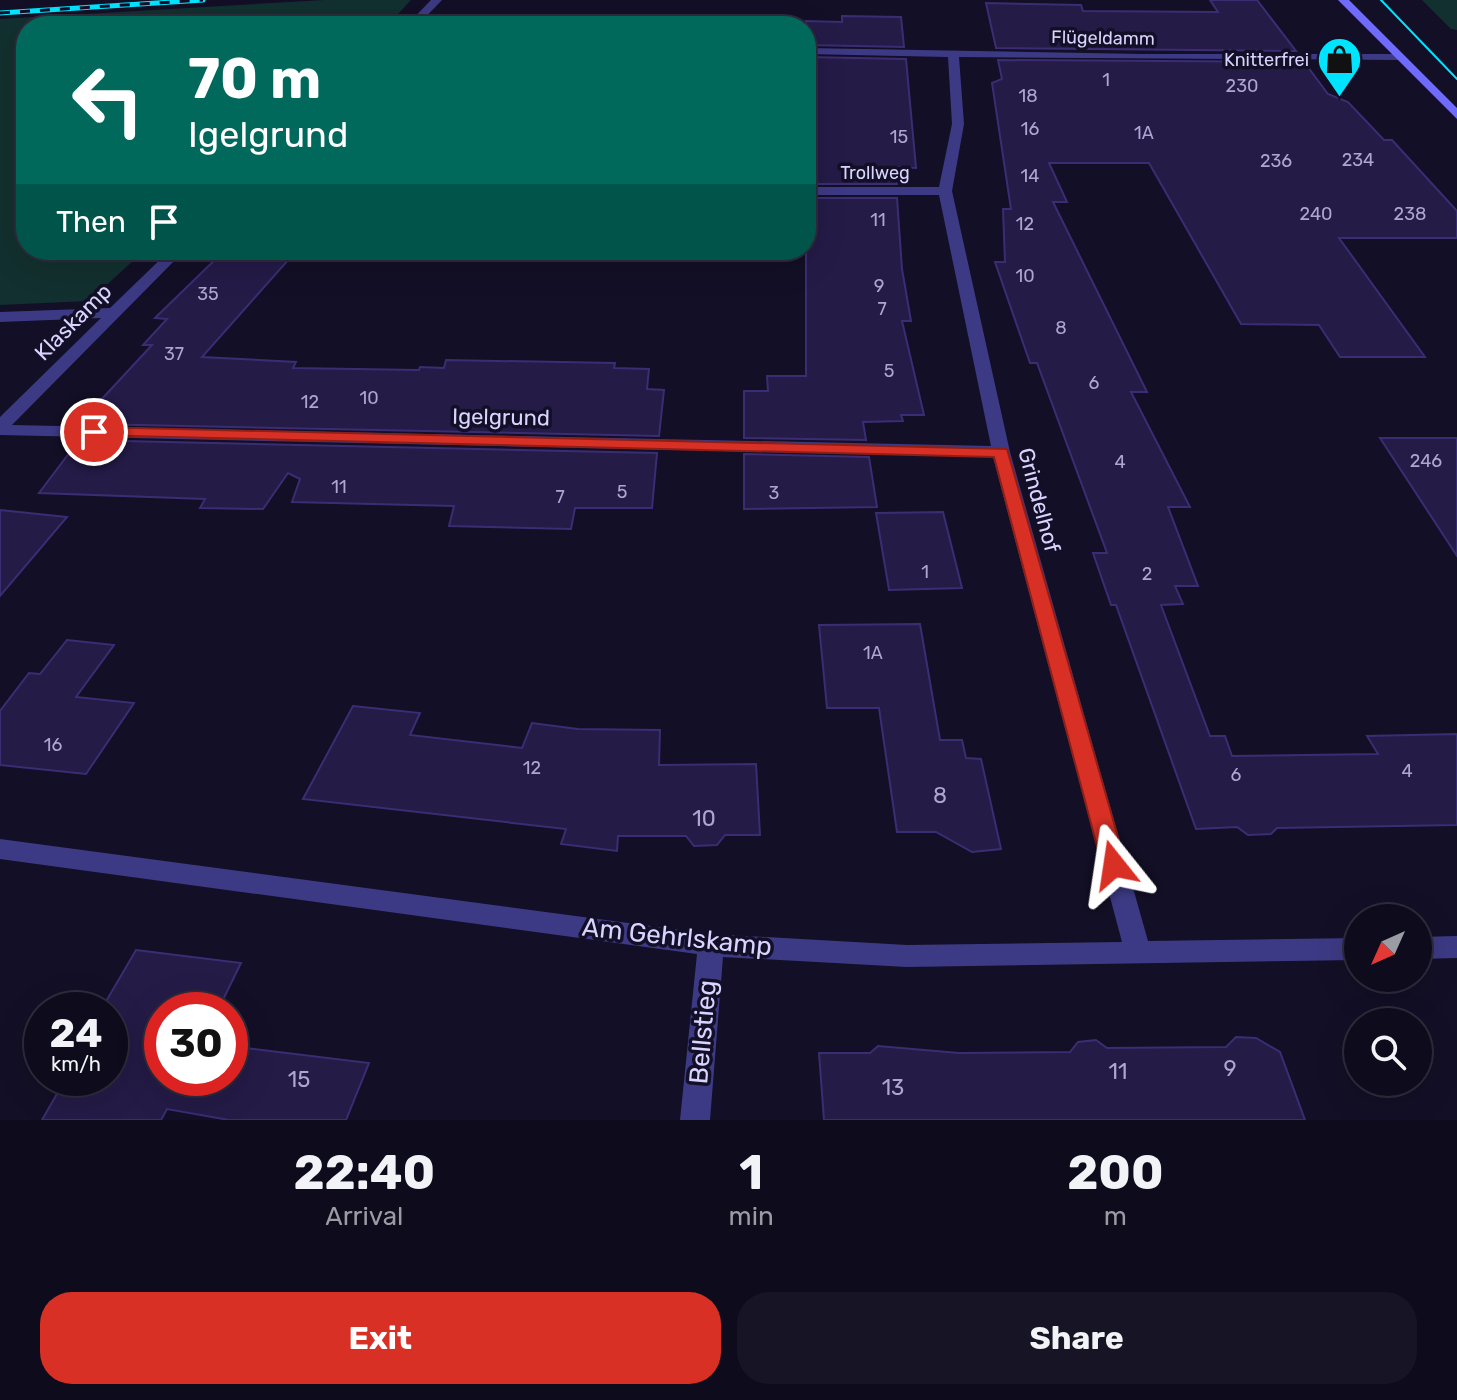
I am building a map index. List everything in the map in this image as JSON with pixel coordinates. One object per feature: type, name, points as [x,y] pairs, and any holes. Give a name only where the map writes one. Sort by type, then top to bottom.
[{"type":"main road","points":[[1343,0],[1457,115]]},
{"type":"street","points":[[421,16],[437,0]]},
{"type":"street","name":"Flügeldamm","points":[[816,51],[1399,57]]},
{"type":"street","points":[[945,191],[958,151],[959,96],[953,54]]},
{"type":"street","name":"Trollweg","points":[[816,191],[945,191]]},
{"type":"street","name":"Grindelhof","points":[[945,191],[1001,452],[1138,953]]},
{"type":"street","name":"Klaskamp","points":[[0,428],[168,260]]},
{"type":"street","points":[[0,317],[113,313]]},
{"type":"street","name":"Igelgrund","points":[[0,428],[1001,452]]},
{"type":"street","name":"Am Gehrlskamp","points":[[0,849],[711,945],[907,956],[1344,949]]},
{"type":"street","name":"Bellstieg","points":[[695,1120],[711,945]]},
{"type":"street","points":[[1432,948],[1457,947]]},
{"type":"green space","points":[[324,0],[411,0],[396,16],[51,16]]},
{"type":"green space","points":[[1422,0],[1457,0],[1457,30],[1451,29]]},
{"type":"green space","points":[[16,18],[16,260],[134,260],[89,301],[0,305],[0,19]]},
{"type":"building","points":[[1210,0],[1257,0],[1296,51],[996,48],[986,3],[1081,5],[1083,11],[1218,12]]},
{"type":"building","points":[[842,16],[901,17],[904,47],[816,45],[816,21],[842,22]]},
{"type":"building","points":[[816,57],[906,59],[916,168],[896,167],[897,184],[816,184]]},
{"type":"building","points":[[998,60],[1304,62],[1328,94],[1348,102],[1384,140],[1392,140],[1457,211],[1457,238],[1339,238],[1425,357],[1340,357],[1319,325],[1241,324],[1149,163],[1049,163],[1067,202],[1053,202],[1147,392],[1131,392],[1190,507],[1168,507],[1198,586],[1175,586],[1183,604],[1161,605],[1210,736],[1225,736],[1232,756],[1378,754],[1367,736],[1457,734],[1457,825],[1277,828],[1271,834],[1248,835],[1237,827],[1196,829],[1116,605],[1111,605],[1093,553],[1107,553],[1037,363],[1030,363],[995,262],[1005,262],[1003,209],[1011,209],[992,83],[1002,79]]},
{"type":"building","points":[[816,198],[897,198],[902,269],[911,321],[902,321],[924,415],[901,415],[903,421],[863,422],[866,440],[744,438],[744,391],[768,391],[767,376],[806,376],[806,260],[816,260]]},
{"type":"building","points":[[215,260],[288,260],[202,357],[296,362],[293,368],[419,370],[420,367],[444,368],[446,360],[615,363],[614,368],[649,369],[647,389],[664,390],[659,436],[91,424],[104,408],[95,407],[152,345],[143,345],[167,319],[155,318]]},
{"type":"building","points":[[1380,438],[1457,438],[1457,556]]},
{"type":"building","points":[[79,440],[657,453],[652,508],[575,508],[571,529],[449,526],[454,506],[292,502],[300,479],[288,473],[263,509],[200,508],[205,499],[39,493]]},
{"type":"building","points":[[744,454],[869,457],[877,507],[744,509]]},
{"type":"building","points":[[0,510],[67,517],[0,596]]},
{"type":"building","points":[[943,512],[962,588],[889,590],[876,513]]},
{"type":"building","points":[[920,624],[940,740],[962,740],[966,758],[981,759],[1001,849],[972,852],[936,832],[897,832],[879,708],[827,708],[819,625]]},
{"type":"building","points":[[67,640],[114,645],[76,697],[134,703],[86,774],[0,765],[0,711],[29,673],[40,674]]},
{"type":"building","points":[[353,706],[420,713],[410,735],[522,748],[532,723],[578,729],[660,730],[659,765],[756,764],[760,835],[725,835],[717,845],[694,846],[686,836],[618,836],[617,851],[561,844],[566,829],[303,799]]},
{"type":"building","points":[[136,950],[241,963],[227,992],[144,992],[144,1096],[248,1096],[248,1048],[369,1063],[346,1120],[229,1120],[167,1109],[161,1120],[42,1120],[56,1096],[128,1096],[128,992],[112,992]]},
{"type":"building","points":[[1236,1037],[1256,1038],[1280,1052],[1305,1120],[824,1120],[819,1053],[870,1053],[878,1046],[959,1053],[1070,1052],[1078,1042],[1096,1040],[1107,1048],[1226,1047]]},
{"type":"tram line","points":[[1381,0],[1457,79]]},
{"type":"railway","points":[[0,13],[203,0]]},
{"type":"place","name":"Knitterfrei","points":[[1340,99]]},
{"type":"route","points":[[94,432],[1001,452],[1114,865]]}]
